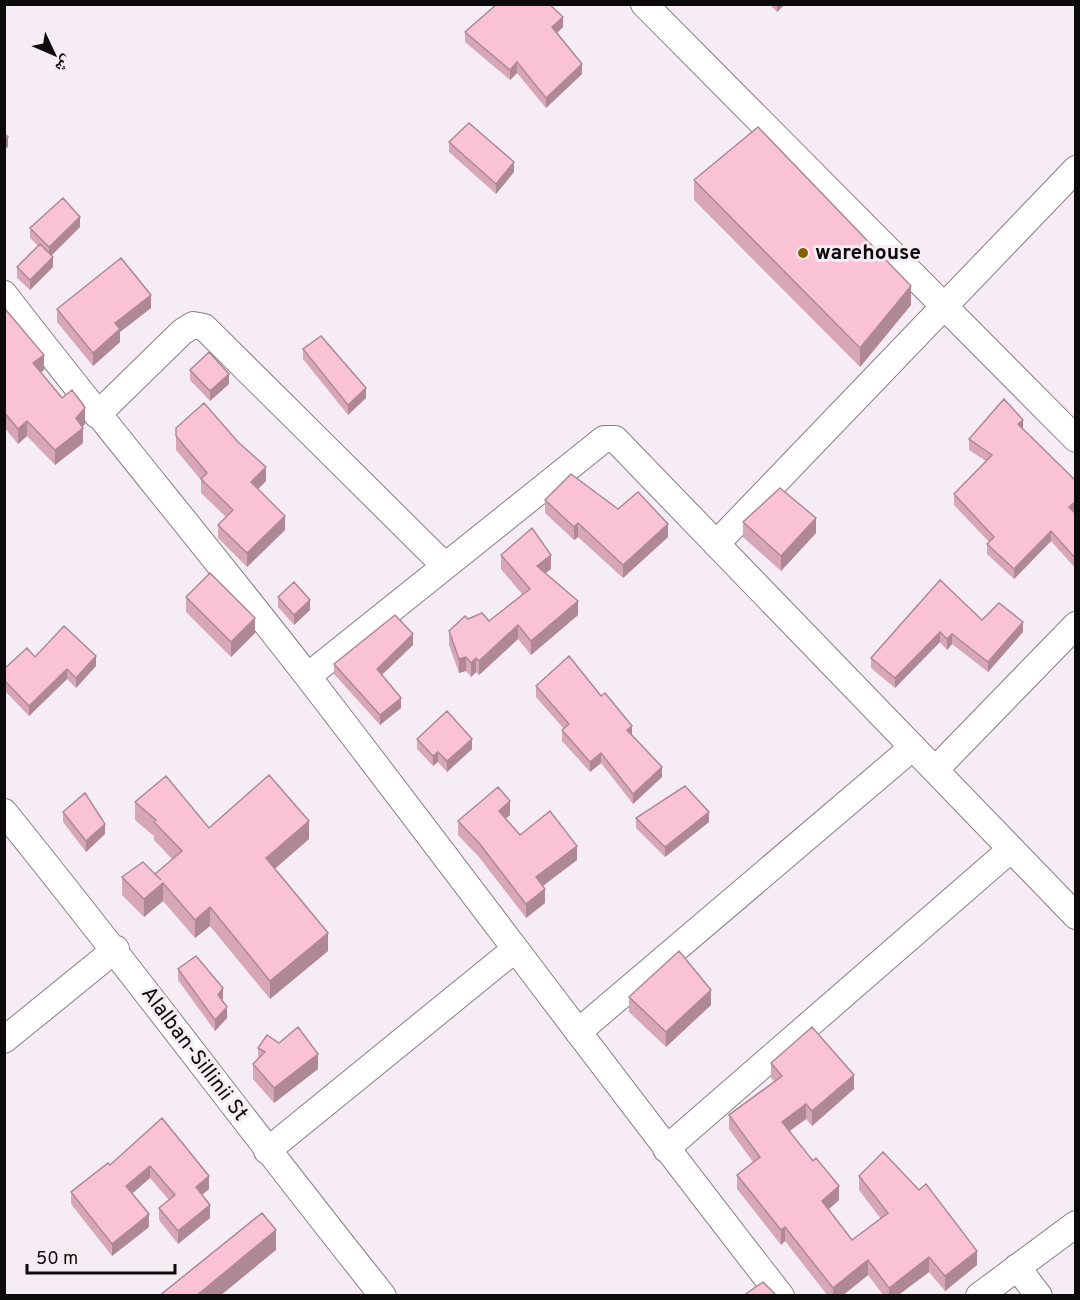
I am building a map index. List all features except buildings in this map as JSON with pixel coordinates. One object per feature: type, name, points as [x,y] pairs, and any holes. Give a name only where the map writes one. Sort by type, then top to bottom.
[{"type":"street","points":[[644,4],[1076,439]]},
{"type":"street","points":[[716,544],[942,305],[1076,169]]},
{"type":"street","points":[[4,294],[97,415],[308,676],[514,950],[781,1296]]},
{"type":"street","points":[[97,415],[182,332],[194,325],[204,327],[445,566]]},
{"type":"street","points":[[308,676],[604,439],[610,437],[913,747],[1010,850],[1071,903]]},
{"type":"street","points":[[934,770],[1076,625]]},
{"type":"street","points":[[578,1032],[913,747]]},
{"type":"street","name":"Alalban-Sillinii St","points":[[4,812],[116,949],[267,1151],[383,1296]]},
{"type":"street","points":[[666,1149],[1010,850]]},
{"type":"street","points":[[4,1040],[116,949]]},
{"type":"street","points":[[267,1151],[514,950]]},
{"type":"street","points":[[979,1296],[1076,1224]]},
{"type":"street","points":[[1017,1267],[1039,1296]]},
{"type":"place","name":"warehouse","points":[[803,253]]}]
